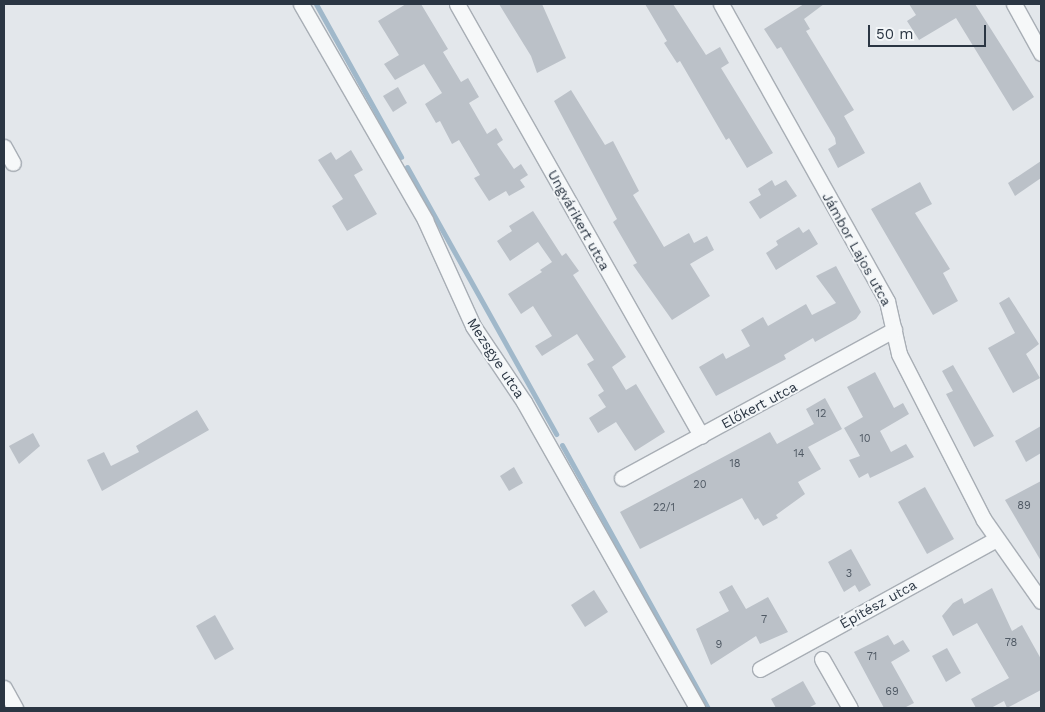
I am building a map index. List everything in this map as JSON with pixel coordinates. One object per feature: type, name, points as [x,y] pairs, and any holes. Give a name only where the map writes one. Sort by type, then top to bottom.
[{"type":"street","name":"Mezsgye utca","points":[[301,4],[436,240],[473,326],[524,402],[697,708]]},
{"type":"street","name":"Ungvárikert utca","points":[[457,4],[701,436]]},
{"type":"street","name":"Jámbor Lajos utca","points":[[720,4],[887,302],[899,354],[915,388],[996,539],[1041,601]]},
{"type":"street","points":[[1014,4],[1041,53]]},
{"type":"street","points":[[4,147],[12,163]]},
{"type":"street","name":"Előkert utca","points":[[622,478],[894,330]]},
{"type":"street","name":"Építész utca","points":[[760,669],[996,539]]},
{"type":"street","points":[[822,659],[850,708]]},
{"type":"street","points":[[4,688],[15,708]]},
{"type":"building","points":[[406,4],[421,4],[448,49],[443,52],[461,82],[468,78],[479,97],[469,103],[487,134],[496,128],[503,140],[497,144],[514,169],[521,164],[528,175],[520,180],[525,187],[509,196],[506,191],[489,201],[474,178],[480,175],[459,140],[452,144],[440,121],[436,123],[425,104],[442,93],[424,64],[395,80],[384,64],[399,55],[378,21]]},
{"type":"building","points":[[499,4],[542,4],[566,58],[537,73],[531,56]]},
{"type":"building","points":[[645,4],[673,4],[706,55],[720,47],[729,63],[721,68],[773,153],[747,168],[729,138],[726,140],[680,61],[677,63],[664,43],[667,41]]},
{"type":"building","points":[[804,4],[824,4],[804,19],[810,29],[806,31],[854,110],[844,116],[865,153],[838,168],[828,149],[836,144],[835,138],[781,47],[777,49],[764,29]]},
{"type":"building","points":[[909,4],[975,4],[1034,97],[1013,111],[956,18],[919,40],[907,21],[916,15]]},
{"type":"building","points":[[398,87],[407,103],[393,112],[383,96]]},
{"type":"building","points":[[571,90],[605,145],[613,141],[639,191],[633,195],[664,247],[689,233],[694,243],[707,236],[714,250],[690,264],[710,296],[672,320],[633,265],[637,263],[613,222],[617,219],[554,101]]},
{"type":"building","points":[[351,150],[363,170],[354,175],[377,214],[347,231],[332,206],[343,199],[318,160],[331,152],[336,160]]},
{"type":"building","points":[[1041,161],[1041,178],[1015,196],[1008,183]]},
{"type":"building","points":[[772,180],[775,186],[786,180],[797,196],[760,219],[749,202],[761,195],[758,189]]},
{"type":"building","points":[[920,182],[932,204],[915,213],[950,269],[943,273],[958,301],[933,315],[871,209]]},
{"type":"building","points":[[533,211],[562,256],[566,253],[579,271],[573,275],[626,357],[612,367],[626,390],[636,384],[665,432],[635,451],[616,422],[598,433],[589,418],[606,407],[598,395],[604,391],[587,364],[594,360],[577,334],[542,356],[535,346],[552,336],[533,306],[521,314],[508,294],[542,272],[540,270],[552,262],[538,242],[510,261],[497,241],[512,231],[509,226]]},
{"type":"building","points":[[799,227],[803,233],[809,229],[818,244],[776,270],[766,253],[778,245],[776,241]]},
{"type":"building","points":[[836,266],[861,312],[856,319],[815,342],[813,338],[784,355],[786,359],[716,396],[699,367],[723,353],[726,359],[750,346],[741,330],[763,317],[768,326],[806,304],[812,315],[836,303],[816,276]]},
{"type":"building","points":[[1009,297],[1039,344],[1026,354],[1040,378],[1013,393],[988,348],[1015,333],[999,303]]},
{"type":"building","points":[[953,365],[994,436],[974,447],[946,394],[953,391],[942,371]]},
{"type":"building","points":[[875,372],[894,408],[903,403],[909,414],[880,431],[891,452],[906,444],[914,457],[870,478],[868,473],[859,478],[849,460],[860,456],[844,428],[863,417],[847,387]]},
{"type":"building","points":[[825,398],[842,429],[808,447],[821,469],[798,482],[805,494],[776,515],[778,518],[763,526],[758,518],[755,520],[742,498],[640,549],[620,512],[770,432],[777,444],[814,424],[806,409]]},
{"type":"building","points":[[197,410],[209,430],[102,491],[87,460],[104,452],[111,466],[139,452],[136,446]]},
{"type":"building","points":[[1041,426],[1041,453],[1026,462],[1015,441]]},
{"type":"building","points":[[33,433],[40,446],[19,464],[9,446]]},
{"type":"building","points":[[514,467],[523,483],[509,491],[500,476]]},
{"type":"building","points":[[1041,481],[1041,561],[1005,500]]},
{"type":"building","points":[[925,487],[954,539],[927,554],[898,502]]},
{"type":"building","points":[[851,549],[871,585],[859,592],[855,585],[844,592],[828,562]]},
{"type":"building","points":[[732,585],[746,609],[768,597],[788,632],[760,644],[756,636],[711,665],[696,629],[729,611],[719,592]]},
{"type":"building","points":[[992,588],[1012,631],[1022,625],[1041,659],[1041,690],[1007,708],[1004,701],[991,708],[976,708],[971,699],[1009,678],[977,623],[953,636],[942,616],[953,603],[962,598],[964,604]]},
{"type":"building","points":[[594,590],[608,612],[585,627],[571,605]]},
{"type":"building","points":[[215,615],[234,649],[215,660],[196,626]]},
{"type":"building","points":[[888,635],[894,645],[903,640],[910,651],[891,662],[914,703],[904,708],[884,708],[854,652]]},
{"type":"building","points":[[947,648],[961,673],[946,682],[932,656]]},
{"type":"building","points":[[803,681],[816,704],[808,708],[776,708],[771,699]]},
{"type":"waterway","points":[[316,4],[401,157]]},
{"type":"waterway","points":[[407,167],[556,434]]},
{"type":"waterway","points":[[562,445],[708,708]]}]
